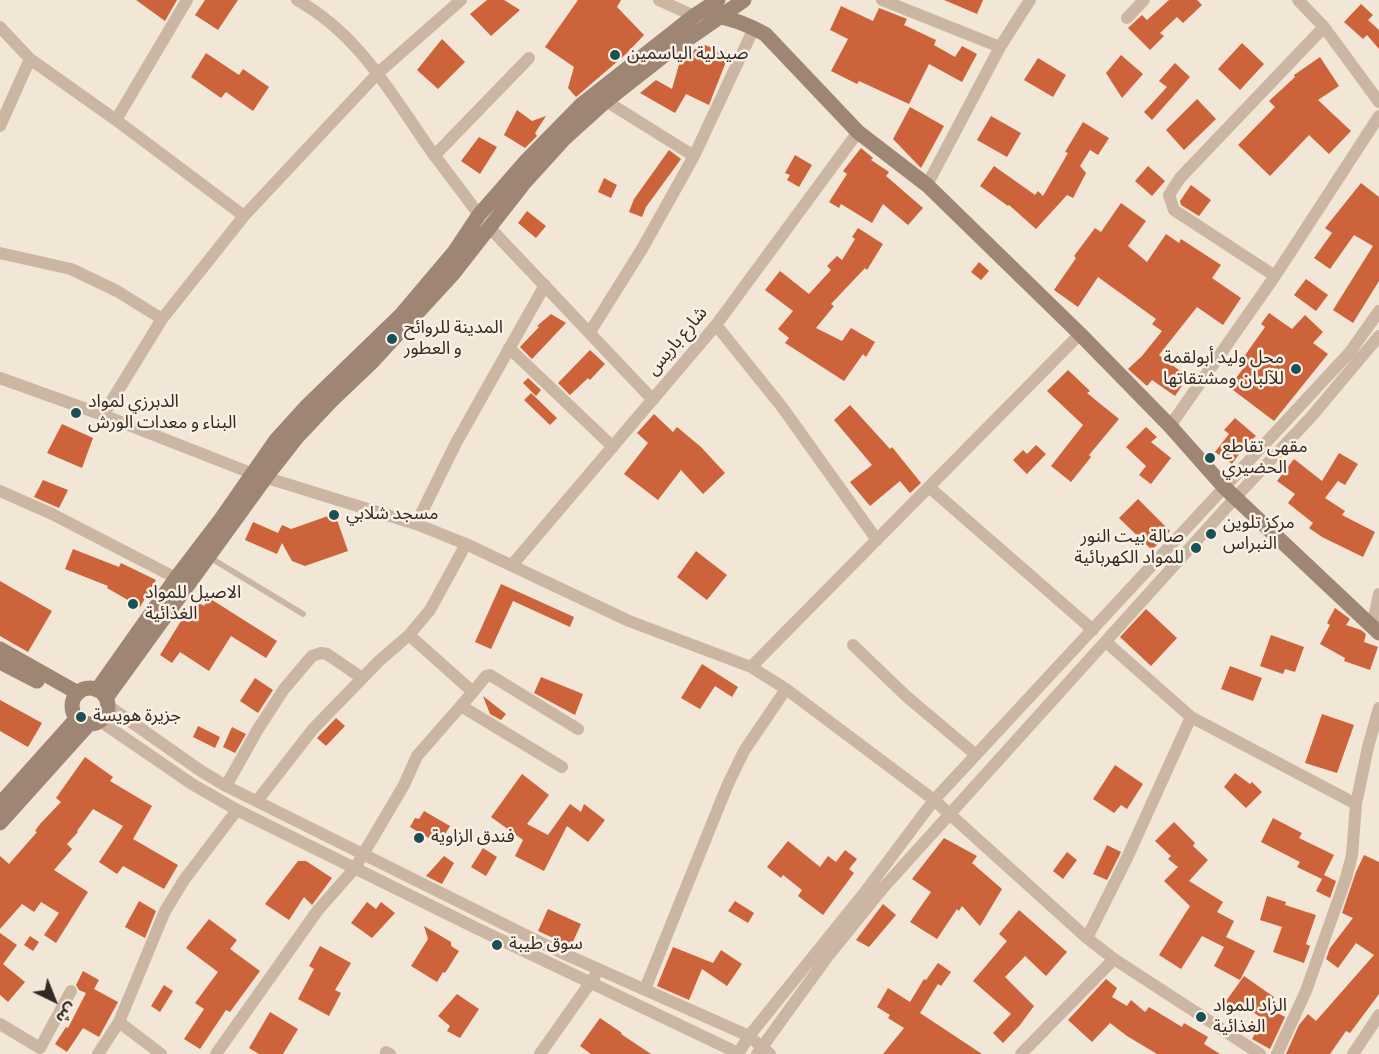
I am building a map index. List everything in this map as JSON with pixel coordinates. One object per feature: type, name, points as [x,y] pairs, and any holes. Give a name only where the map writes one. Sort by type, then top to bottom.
[{"type":"street","points":[[116,120],[187,0]]},
{"type":"street","points":[[297,0],[328,19],[346,35],[378,73],[434,156],[479,215]]},
{"type":"street","points":[[103,416],[162,319],[244,216],[378,73],[461,0]]},
{"type":"street","points":[[660,0],[694,16],[719,16],[765,34],[858,132],[927,185],[1080,334],[1170,426],[1235,498],[1376,630]]},
{"type":"street","points":[[103,698],[208,557],[259,475],[276,440],[306,407],[407,308],[455,251],[479,215],[527,160],[581,105],[694,16],[718,0]]},
{"type":"street","points":[[0,804],[88,721],[107,711],[103,698],[176,578],[221,519],[259,475],[373,361],[453,274],[533,173],[564,139],[606,101],[719,16],[744,0]]},
{"type":"street","points":[[882,0],[1000,47]]},
{"type":"street","points":[[927,185],[1000,47],[1029,0]]},
{"type":"street","points":[[1127,18],[1144,0]]},
{"type":"street","points":[[1298,0],[1324,27],[1379,102]]},
{"type":"street","points":[[0,27],[30,59],[244,216]]},
{"type":"street","points":[[1275,276],[1174,210],[1169,195],[1180,178],[1324,27]]},
{"type":"street","points":[[590,332],[642,249],[694,156],[754,28]]},
{"type":"street","points":[[434,156],[529,58]]},
{"type":"street","points":[[0,126],[30,59]]},
{"type":"street","points":[[606,101],[694,156]]},
{"type":"street","points":[[1170,426],[1275,276],[1379,116]]},
{"type":"street","name":"شارع باريس","points":[[512,565],[716,325],[858,132]]},
{"type":"street","points":[[489,227],[653,400]]},
{"type":"street","points":[[0,253],[70,269],[117,291],[162,319]]},
{"type":"street","points":[[416,524],[456,443],[545,285]]},
{"type":"street","points":[[1379,311],[1350,352],[934,800],[865,892],[749,1036],[739,1054],[237,810],[73,713],[76,697],[88,688],[201,771],[226,786],[560,952],[749,1036],[763,1051],[869,905],[949,813],[1311,417],[1379,336]]},
{"type":"street","points":[[716,325],[782,407],[877,540]]},
{"type":"street","points":[[751,668],[1080,334]]},
{"type":"street","points":[[508,348],[613,447]]},
{"type":"street","points":[[0,378],[259,475],[416,524],[466,544],[630,621],[751,668],[786,689],[934,800],[1114,959],[1260,1054]]},
{"type":"street","points":[[930,488],[1093,630]]},
{"type":"street","points":[[0,491],[52,514],[176,578]]},
{"type":"street","points":[[257,801],[313,729],[362,678],[409,635],[430,610],[466,544]]},
{"type":"street","points":[[1376,630],[1379,594]]},
{"type":"street","points":[[409,635],[473,692]]},
{"type":"street","points":[[1106,642],[1191,717],[1356,804]]},
{"type":"street","points":[[853,645],[906,696],[976,755]]},
{"type":"street","points":[[0,649],[76,697]]},
{"type":"street","points":[[226,786],[263,721],[312,656],[327,654],[362,678]]},
{"type":"street","points":[[0,662],[76,697]]},
{"type":"street","points":[[216,1054],[318,910],[356,868],[404,785],[417,756],[486,676],[490,675],[578,729]]},
{"type":"street","points":[[645,989],[732,776],[744,751],[786,689]]},
{"type":"street","points":[[460,706],[562,766]]},
{"type":"street","points":[[1277,1054],[1306,991],[1346,878],[1352,855],[1356,804],[1379,708]]},
{"type":"street","points":[[1088,938],[1191,717]]},
{"type":"street","points":[[0,823],[88,721]]},
{"type":"street","points":[[98,1054],[119,1022],[165,911],[184,880],[237,810]]},
{"type":"street","points":[[1021,1054],[1114,959]]},
{"type":"street","points":[[540,1054],[600,969]]},
{"type":"street","points":[[0,1024],[39,1051],[71,991]]},
{"type":"street","points":[[1353,1054],[1379,1015]]},
{"type":"street","points":[[119,1022],[160,1054]]},
{"type":"lane","points":[[208,557],[303,614]]},
{"type":"building","points":[[136,0],[177,0],[165,21]]},
{"type":"building","points":[[205,0],[238,0],[218,30],[195,15]]},
{"type":"building","points":[[487,0],[504,0],[520,10],[491,36],[470,14]]},
{"type":"building","points":[[578,0],[621,0],[617,7],[644,35],[626,54],[576,97],[568,88],[574,67],[545,47]]},
{"type":"building","points":[[944,0],[983,0],[977,14]]},
{"type":"building","points":[[1169,0],[1197,0],[1202,5],[1183,23],[1177,17],[1160,33],[1164,36],[1150,50],[1128,28],[1142,15],[1147,20]]},
{"type":"building","points":[[1361,4],[1373,15],[1368,20],[1379,30],[1379,49],[1367,35],[1363,39],[1344,22]]},
{"type":"building","points":[[841,6],[873,21],[879,8],[907,19],[904,25],[936,40],[934,45],[955,57],[962,46],[977,54],[962,82],[929,64],[909,104],[859,81],[857,84],[831,71],[848,39],[830,30]]},
{"type":"building","points":[[442,39],[465,62],[438,89],[417,70]]},
{"type":"building","points":[[1242,43],[1264,64],[1240,90],[1218,69]]},
{"type":"building","points":[[702,44],[729,54],[709,105],[686,94],[675,113],[640,93],[656,80],[672,89],[680,61]]},
{"type":"building","points":[[206,53],[239,75],[243,69],[269,87],[253,111],[226,92],[221,98],[191,77]]},
{"type":"building","points":[[1121,55],[1143,74],[1122,98],[1106,73]]},
{"type":"building","points":[[1320,57],[1339,86],[1318,100],[1351,131],[1329,154],[1309,135],[1270,176],[1238,145],[1275,107],[1269,101],[1295,77],[1294,75]]},
{"type":"building","points":[[1038,58],[1066,75],[1053,97],[1024,80]]},
{"type":"building","points":[[1175,63],[1190,77],[1152,120],[1144,112],[1167,87],[1159,81]]},
{"type":"building","points":[[1197,99],[1216,119],[1184,150],[1166,130]]},
{"type":"building","points":[[910,107],[944,126],[921,168],[893,139]]},
{"type":"building","points":[[517,110],[532,121],[546,116],[535,133],[537,136],[525,148],[504,135]]},
{"type":"building","points":[[991,116],[1021,133],[1007,157],[977,140]]},
{"type":"building","points":[[1083,122],[1109,138],[1098,155],[1090,150],[1080,166],[1086,173],[1073,198],[1067,195],[1036,229],[1009,205],[980,186],[994,166],[1035,195],[1038,191],[1043,196]]},
{"type":"building","points":[[479,137],[497,147],[480,174],[461,161]]},
{"type":"building","points":[[861,148],[873,158],[871,160],[889,172],[886,176],[923,208],[908,225],[883,204],[872,223],[841,204],[839,208],[829,202],[847,174],[843,171]]},
{"type":"building","points":[[669,150],[681,159],[646,207],[642,217],[629,212],[634,199]]},
{"type":"building","points":[[795,155],[812,165],[799,187],[787,180],[790,175],[785,173]]},
{"type":"building","points":[[1148,166],[1165,181],[1152,196],[1135,181]]},
{"type":"building","points":[[604,178],[617,185],[611,198],[598,192]]},
{"type":"building","points":[[1361,183],[1379,197],[1379,281],[1353,323],[1333,310],[1373,246],[1354,235],[1330,269],[1314,258],[1332,233],[1325,228]]},
{"type":"building","points":[[1191,185],[1211,200],[1199,216],[1181,205],[1180,201]]},
{"type":"building","points":[[1121,203],[1146,221],[1128,246],[1147,262],[1166,234],[1179,243],[1181,239],[1221,265],[1212,278],[1241,298],[1223,325],[1197,307],[1159,355],[1188,377],[1175,396],[1152,380],[1147,386],[1128,369],[1162,331],[1152,324],[1156,319],[1098,277],[1078,307],[1054,290],[1076,258],[1074,256],[1095,228],[1101,232]]},
{"type":"building","points":[[527,211],[546,226],[536,238],[518,223]]},
{"type":"building","points":[[858,228],[883,244],[867,270],[865,268],[831,304],[834,306],[816,328],[842,341],[851,328],[875,342],[866,357],[863,354],[844,381],[785,343],[789,338],[778,329],[793,311],[765,290],[780,271],[809,294],[831,270],[827,266],[837,256],[842,260],[855,239],[852,237]]},
{"type":"building","points":[[979,262],[989,271],[981,280],[971,272]]},
{"type":"building","points":[[1306,279],[1328,295],[1316,311],[1294,295]]},
{"type":"building","points":[[1269,313],[1292,329],[1305,315],[1323,332],[1313,343],[1328,354],[1274,421],[1229,387],[1246,365],[1241,361],[1265,327],[1261,324]]},
{"type":"building","points":[[551,314],[566,323],[532,359],[520,347],[539,327],[537,326]]},
{"type":"building","points":[[590,350],[605,364],[590,380],[588,378],[570,395],[558,383]]},
{"type":"building","points":[[1068,370],[1090,391],[1087,393],[1119,419],[1089,455],[1091,457],[1071,482],[1051,466],[1083,425],[1047,391]]},
{"type":"building","points":[[528,378],[541,390],[536,396],[523,383]]},
{"type":"building","points":[[531,393],[557,418],[550,425],[524,400]]},
{"type":"building","points":[[850,405],[890,449],[892,447],[921,483],[910,493],[900,481],[870,506],[850,482],[872,465],[834,420]]},
{"type":"building","points":[[654,414],[673,432],[677,427],[701,447],[725,473],[703,494],[681,470],[658,500],[624,474],[648,443],[637,433]]},
{"type":"building","points":[[1235,418],[1256,436],[1244,447],[1232,464],[1215,452],[1229,434],[1224,430]]},
{"type":"building","points":[[62,424],[93,438],[82,468],[47,453]]},
{"type":"building","points":[[1146,427],[1157,437],[1151,442],[1171,458],[1151,484],[1139,475],[1146,466],[1126,447]]},
{"type":"building","points":[[1036,445],[1046,454],[1027,474],[1013,460],[1023,450],[1027,454]]},
{"type":"building","points":[[1339,453],[1358,464],[1345,485],[1338,481],[1325,498],[1345,511],[1342,515],[1375,532],[1363,557],[1309,528],[1313,523],[1288,503],[1295,494],[1277,481],[1294,459],[1322,481]]},
{"type":"building","points":[[43,480],[68,490],[59,508],[34,497]]},
{"type":"building","points":[[1138,499],[1170,531],[1152,550],[1119,518]]},
{"type":"building","points":[[331,515],[336,517],[348,551],[305,566],[292,561],[282,543],[277,554],[245,540],[253,522],[278,533],[282,525],[291,529]]},
{"type":"building","points":[[73,549],[119,567],[121,563],[156,580],[140,607],[107,588],[108,586],[65,569]]},
{"type":"building","points":[[696,551],[727,575],[707,600],[677,577]]},
{"type":"building","points":[[0,581],[52,611],[28,652],[0,636]]},
{"type":"building","points":[[501,584],[574,617],[570,627],[513,601],[491,649],[475,642]]},
{"type":"building","points":[[209,598],[277,641],[266,658],[231,636],[209,671],[180,652],[172,663],[160,655],[194,600],[204,606]]},
{"type":"building","points":[[1335,608],[1350,619],[1346,625],[1366,634],[1364,642],[1378,647],[1370,670],[1344,661],[1345,658],[1320,644],[1330,625],[1327,623]]},
{"type":"building","points":[[1146,609],[1177,638],[1151,666],[1120,637]]},
{"type":"building","points":[[1271,635],[1304,647],[1295,672],[1285,669],[1283,674],[1260,666]]},
{"type":"building","points":[[702,664],[738,687],[732,697],[715,686],[700,709],[681,698]]},
{"type":"building","points":[[1230,666],[1262,678],[1253,701],[1221,689]]},
{"type":"building","points":[[541,677],[583,694],[575,715],[534,693]]},
{"type":"building","points":[[255,678],[273,690],[258,713],[240,701]]},
{"type":"building","points":[[483,696],[506,714],[501,720],[490,714]]},
{"type":"building","points":[[0,700],[42,723],[28,747],[0,731]]},
{"type":"building","points":[[1322,714],[1354,725],[1337,773],[1305,763]]},
{"type":"building","points":[[336,718],[345,726],[326,746],[317,738]]},
{"type":"building","points":[[198,726],[220,737],[215,748],[193,737]]},
{"type":"building","points":[[232,727],[246,734],[235,753],[223,747]]},
{"type":"building","points":[[85,757],[113,777],[110,781],[152,806],[133,839],[178,865],[164,889],[123,866],[117,874],[99,862],[123,826],[93,809],[67,844],[72,849],[54,870],[88,892],[56,943],[44,935],[59,913],[41,902],[34,912],[22,904],[0,929],[0,856],[9,864],[37,832],[35,831],[40,824],[61,802],[56,798]]},
{"type":"building","points":[[1115,765],[1143,784],[1127,809],[1121,805],[1114,813],[1093,799]]},
{"type":"building","points":[[1235,773],[1250,784],[1252,782],[1262,792],[1246,808],[1224,787]]},
{"type":"building","points":[[522,774],[549,795],[527,824],[548,835],[570,804],[581,812],[584,804],[605,820],[588,842],[567,826],[544,871],[515,856],[523,840],[491,817]]},
{"type":"building","points":[[424,811],[450,826],[439,844],[410,827],[415,818],[419,819]]},
{"type":"building","points":[[1273,818],[1302,833],[1299,838],[1334,855],[1322,879],[1297,867],[1300,862],[1261,842]]},
{"type":"building","points":[[1174,822],[1195,843],[1193,846],[1208,860],[1189,881],[1223,902],[1217,912],[1234,921],[1226,937],[1255,951],[1240,980],[1214,966],[1224,947],[1202,936],[1181,969],[1159,955],[1190,906],[1164,881],[1178,867],[1168,859],[1171,856],[1155,841]]},
{"type":"building","points":[[944,838],[977,856],[972,863],[1002,889],[980,926],[962,906],[959,911],[957,909],[937,939],[910,922],[931,892],[912,879]]},
{"type":"building","points":[[788,841],[820,867],[828,856],[836,862],[845,850],[857,859],[849,869],[854,873],[823,915],[798,896],[802,890],[783,875],[781,878],[767,867]]},
{"type":"building","points":[[1107,845],[1121,852],[1107,880],[1093,874]]},
{"type":"building","points":[[483,848],[497,857],[486,876],[471,867]]},
{"type":"building","points":[[1067,852],[1077,860],[1063,879],[1053,871]]},
{"type":"building","points":[[1364,855],[1379,862],[1379,994],[1350,1033],[1346,1031],[1330,1054],[1286,1054],[1299,1025],[1308,1014],[1316,1021],[1374,955],[1356,943],[1338,968],[1326,959],[1330,948],[1353,918],[1342,913]]},
{"type":"building","points":[[444,856],[454,863],[442,884],[426,876]]},
{"type":"building","points":[[298,861],[306,861],[332,878],[312,905],[304,897],[289,920],[265,904]]},
{"type":"building","points":[[1324,875],[1336,881],[1330,898],[1316,891]]},
{"type":"building","points":[[1267,896],[1286,902],[1285,905],[1316,915],[1306,944],[1310,946],[1304,963],[1273,952],[1282,927],[1260,920]]},
{"type":"building","points":[[139,901],[156,911],[145,938],[125,927]]},
{"type":"building","points":[[735,901],[754,913],[748,923],[728,911]]},
{"type":"building","points":[[367,902],[376,909],[381,902],[395,913],[372,938],[351,923]]},
{"type":"building","points":[[883,904],[896,915],[869,947],[856,940]]},
{"type":"building","points":[[548,909],[581,924],[571,946],[538,931]]},
{"type":"building","points":[[1019,910],[1067,952],[1046,976],[1025,956],[1005,977],[1034,1006],[1003,1043],[993,1033],[1011,1014],[973,981],[1007,941],[999,934]]},
{"type":"building","points":[[209,919],[237,940],[230,949],[260,971],[230,1012],[226,1010],[200,1049],[184,1039],[204,1009],[195,1003],[218,972],[186,948]]},
{"type":"building","points":[[424,926],[451,942],[451,946],[459,951],[437,982],[411,966],[428,939]]},
{"type":"building","points":[[0,933],[17,945],[3,964],[25,982],[8,1002],[0,995]]},
{"type":"building","points":[[30,936],[39,942],[33,951],[24,945]]},
{"type":"building","points":[[320,946],[351,963],[335,990],[341,993],[329,1016],[298,999],[314,969],[309,966]]},
{"type":"building","points":[[673,947],[713,963],[721,950],[742,964],[727,986],[702,969],[689,1000],[657,986]]},
{"type":"building","points":[[938,963],[951,972],[941,986],[938,984],[920,1013],[982,1054],[883,1054],[904,1028],[888,1018],[890,1015],[877,1007],[888,988],[910,1002],[924,979],[926,980]]},
{"type":"building","points":[[83,971],[99,980],[94,989],[118,1002],[99,1037],[83,1028],[67,1052],[55,1044],[66,1027],[68,1028],[86,993],[79,990],[76,985]]},
{"type":"building","points":[[1244,976],[1274,997],[1267,1007],[1285,1017],[1270,1049],[1252,1039],[1263,1019],[1243,1005],[1237,1013],[1224,1004]]},
{"type":"building","points":[[1106,979],[1117,988],[1112,997],[1127,1006],[1131,1000],[1145,1012],[1149,1007],[1182,1027],[1184,1023],[1208,1037],[1204,1044],[1220,1054],[1157,1054],[1110,1023],[1092,1042],[1068,1020]]},
{"type":"building","points":[[164,985],[173,991],[160,1012],[151,1006]]},
{"type":"building","points":[[457,994],[479,1009],[460,1038],[447,1031],[450,1026],[438,1016]]},
{"type":"building","points":[[270,1012],[298,1029],[283,1054],[259,1054],[249,1048]]},
{"type":"building","points":[[600,1018],[651,1054],[591,1054],[580,1046]]},
{"type":"place","name":"صيدلية الياسمين","points":[[615,55]]},
{"type":"place","name":"المدينة للروائح و العطور","points":[[392,339]]},
{"type":"place","name":"محل وليد أبولقمة للآلبان ومشتقاتها","points":[[1296,369]]},
{"type":"place","name":"الدبرزي لمواد البناء و معدات الورش","points":[[76,413]]},
{"type":"place","name":"مقهى تقاطع الحضيري","points":[[1210,458]]},
{"type":"place","name":"مسجد شلابي","points":[[334,515]]},
{"type":"place","name":"مركز تلوين النبراس","points":[[1211,534]]},
{"type":"place","name":"صالة بيت النور للمواد الكهربائية","points":[[1196,548]]},
{"type":"place","name":"الاصيل للمواد الغذائية","points":[[133,604]]},
{"type":"place","name":"جزيرة هويسة","points":[[81,717]]},
{"type":"place","name":"فندق الزاوية","points":[[419,838]]},
{"type":"place","name":"سوق طيبة","points":[[497,945]]},
{"type":"place","name":"الزاد للمواد الغذائية","points":[[1201,1017]]}]
